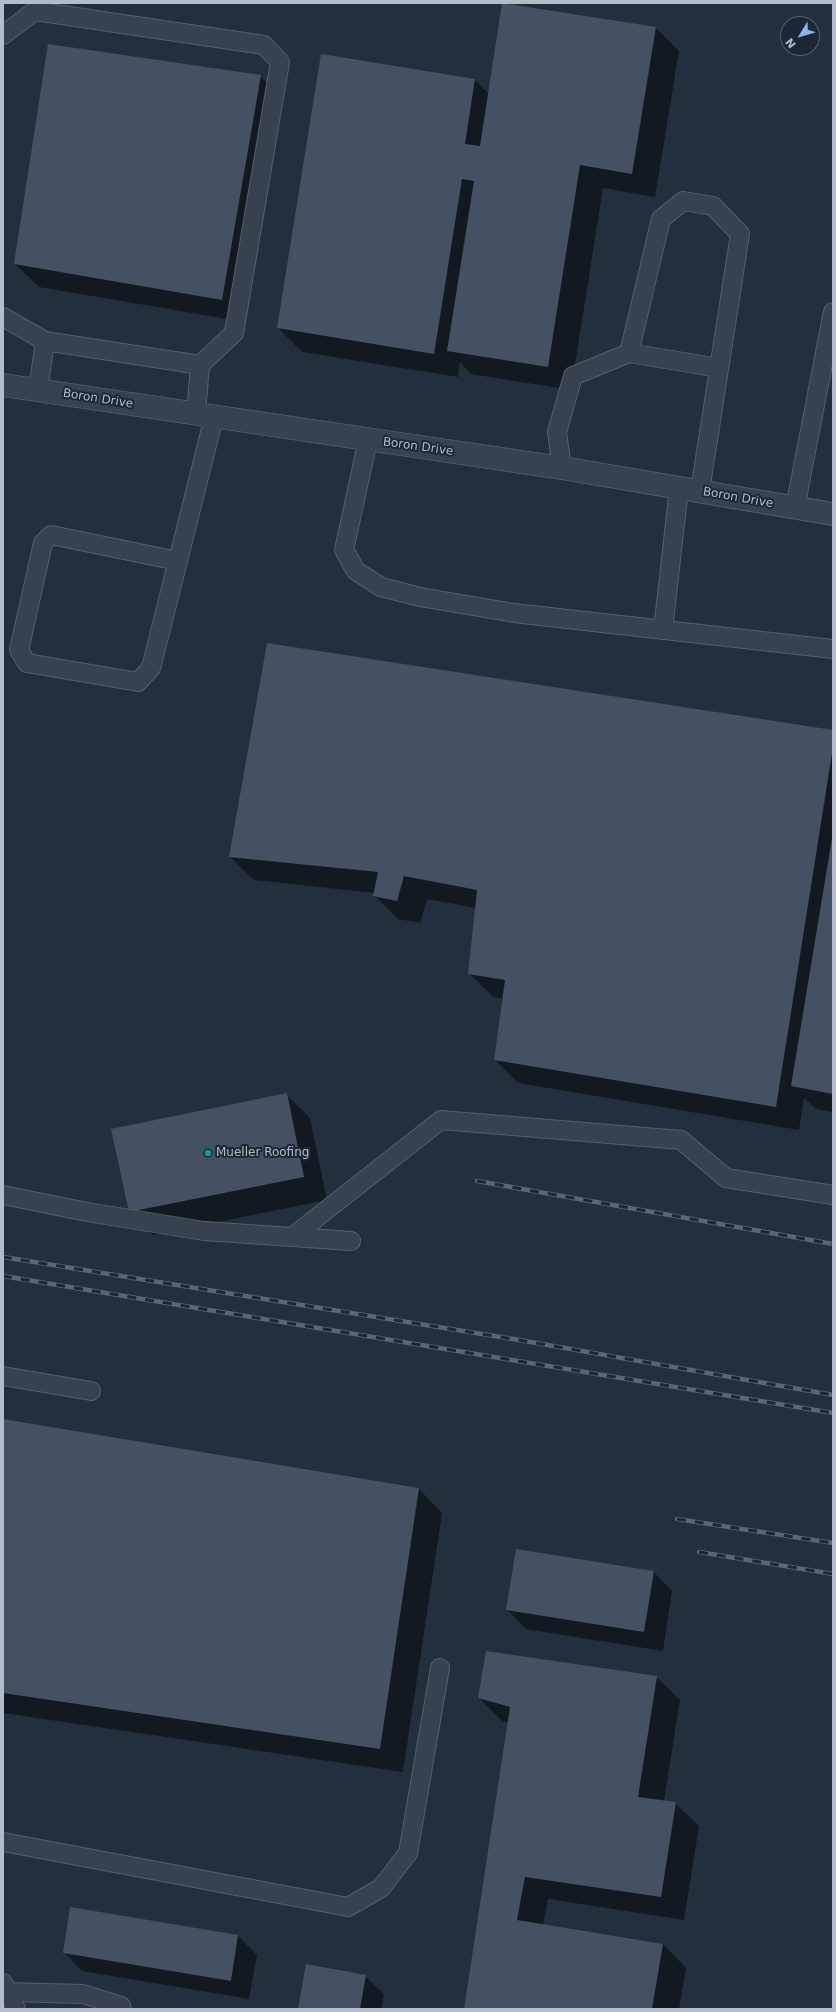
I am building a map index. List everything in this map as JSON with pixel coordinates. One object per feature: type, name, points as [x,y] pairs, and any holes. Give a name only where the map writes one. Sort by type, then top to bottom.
[{"type":"street","name":"Boron Drive","points":[[3,385],[562,468],[833,514]]},
{"type":"lane","points":[[3,35],[35,11],[264,45],[280,62],[234,333],[200,365]]},
{"type":"lane","points":[[629,353],[661,219],[683,202],[713,206],[740,234],[700,491]]},
{"type":"lane","points":[[795,508],[833,312]]},
{"type":"lane","points":[[3,317],[45,341],[200,365]]},
{"type":"lane","points":[[38,390],[45,341]]},
{"type":"lane","points":[[562,468],[557,432],[573,376],[629,353],[719,368]]},
{"type":"lane","points":[[178,561],[51,535],[42,543],[19,650],[27,663],[138,682],[151,668],[178,561],[205,415],[200,365]]},
{"type":"lane","points":[[368,440],[344,550],[356,571],[381,587],[420,597],[514,613],[833,649]]},
{"type":"lane","points":[[663,630],[679,488]]},
{"type":"lane","points":[[292,1237],[441,1120],[681,1140],[726,1178],[833,1195]]},
{"type":"lane","points":[[3,1195],[87,1212],[204,1231],[352,1241]]},
{"type":"lane","points":[[3,1376],[91,1391]]},
{"type":"lane","points":[[3,1842],[348,1907],[381,1888],[408,1853],[440,1668]]},
{"type":"lane","points":[[5,1987],[16,2009]]},
{"type":"lane","points":[[5,1987],[83,1994],[121,2006],[122,2009]]},
{"type":"building","points":[[502,3],[656,27],[632,174],[580,165],[548,367],[447,351],[474,181],[462,179],[434,354],[277,328],[321,54],[475,79],[465,144],[480,146]]},
{"type":"building","points":[[48,44],[261,75],[222,300],[14,264]]},
{"type":"building","points":[[267,643],[833,730],[833,747],[776,1107],[494,1060],[505,980],[468,974],[477,890],[404,876],[397,901],[373,896],[378,872],[229,857]]},
{"type":"building","points":[[833,838],[833,1094],[791,1086]]},
{"type":"building","name":"Mueller Roofing","points":[[287,1093],[304,1177],[129,1212],[111,1129]]},
{"type":"building","points":[[3,1419],[419,1488],[380,1749],[3,1693]]},
{"type":"building","points":[[516,1549],[654,1571],[644,1632],[506,1610]]},
{"type":"building","points":[[486,1651],[657,1676],[638,1797],[676,1802],[661,1897],[525,1877],[517,1920],[663,1944],[652,2009],[464,2009],[510,1707],[478,1698]]},
{"type":"building","points":[[70,1907],[238,1935],[231,1981],[63,1953]]},
{"type":"building","points":[[306,1964],[366,1975],[360,2009],[298,2009]]},
{"type":"railway","points":[[477,1181],[833,1244]]},
{"type":"railway","points":[[3,1257],[519,1340],[833,1395]]},
{"type":"railway","points":[[3,1276],[833,1413]]},
{"type":"railway","points":[[677,1519],[833,1543]]},
{"type":"railway","points":[[699,1552],[833,1574]]},
{"type":"place","name":"Mueller Roofing","points":[[208,1153]]}]
